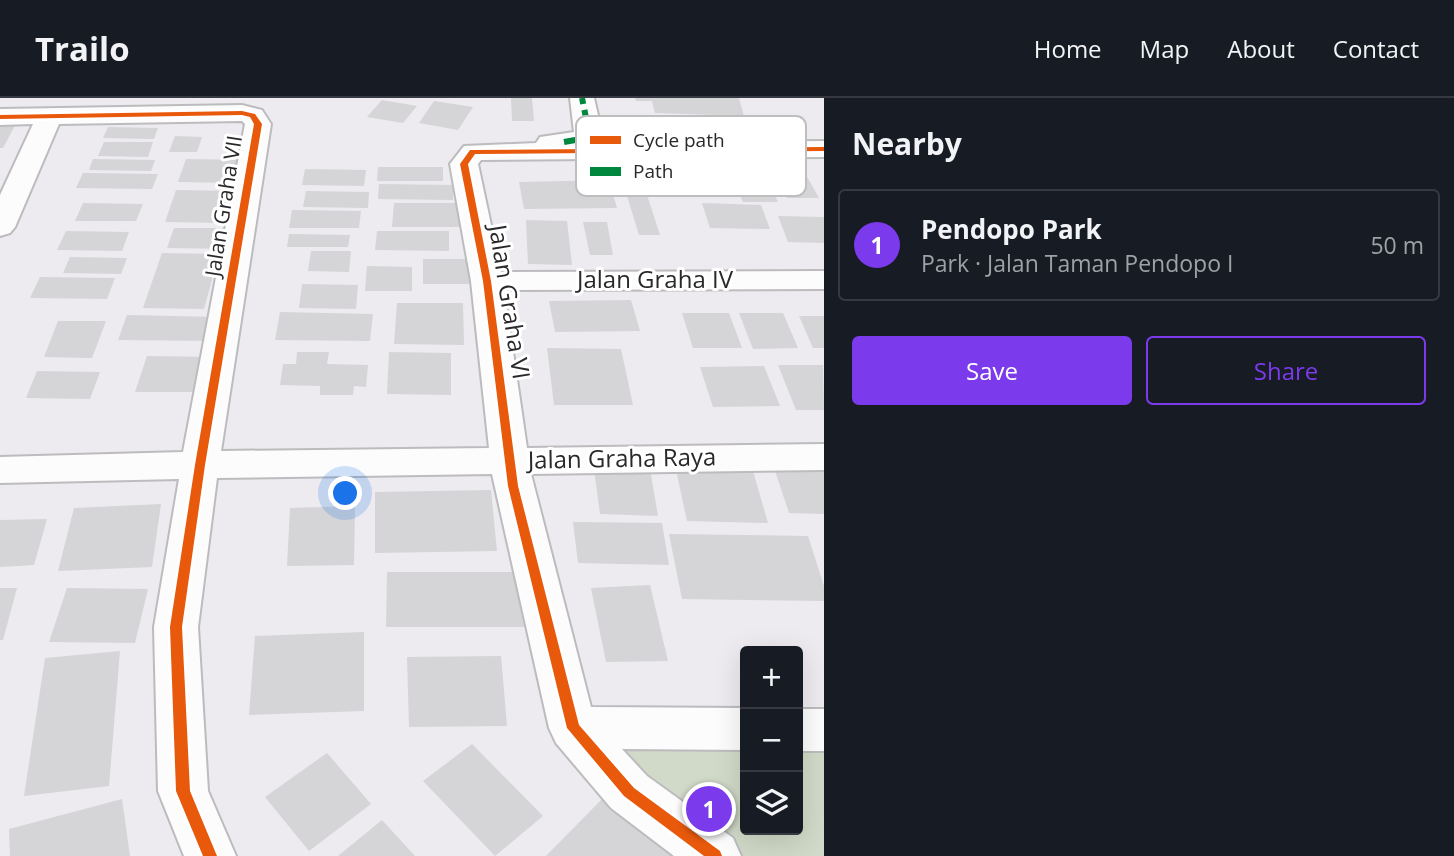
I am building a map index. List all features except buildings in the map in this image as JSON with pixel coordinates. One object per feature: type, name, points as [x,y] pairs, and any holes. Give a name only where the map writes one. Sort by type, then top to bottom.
[{"type":"street","points":[[582,98],[585,116]]},
{"type":"street","name":"Jalan Graha VII","points":[[50,116],[242,113],[256,119],[258,124],[200,465]]},
{"type":"street","points":[[0,117],[50,116],[0,227]]},
{"type":"street","points":[[479,153],[488,148],[576,141]]},
{"type":"street","points":[[806,149],[824,149]]},
{"type":"street","points":[[479,153],[576,152]]},
{"type":"street","name":"Jalan Graha VI","points":[[479,153],[464,164],[487,281],[513,486],[573,728]]},
{"type":"street","name":"Jalan Graha IV","points":[[487,281],[824,280]]},
{"type":"street","name":"Jalan Graha Raya","points":[[0,470],[824,457]]},
{"type":"street","points":[[200,465],[176,627],[183,791],[210,856]]},
{"type":"street","points":[[573,728],[740,729]]},
{"type":"street","points":[[573,728],[629,792],[715,856]]},
{"type":"street","points":[[803,730],[824,730]]},
{"type":"green space","points":[[740,741],[740,835],[803,835],[803,742],[824,742],[824,856],[735,856],[601,743]]},
{"type":"marked path","points":[[582,98],[586,116]]},
{"type":"marked path","points":[[564,142],[576,140]]},
{"type":"cycle path","points":[[0,117],[242,113],[253,115],[258,124],[200,465],[176,627],[183,791],[210,856]]},
{"type":"cycle path","points":[[806,149],[824,149]]},
{"type":"cycle path","points":[[576,151],[473,152],[464,164],[487,281],[513,486],[573,728],[629,792],[715,856]]},
{"type":"place","name":"Pendopo Park","points":[[709,809]]}]
